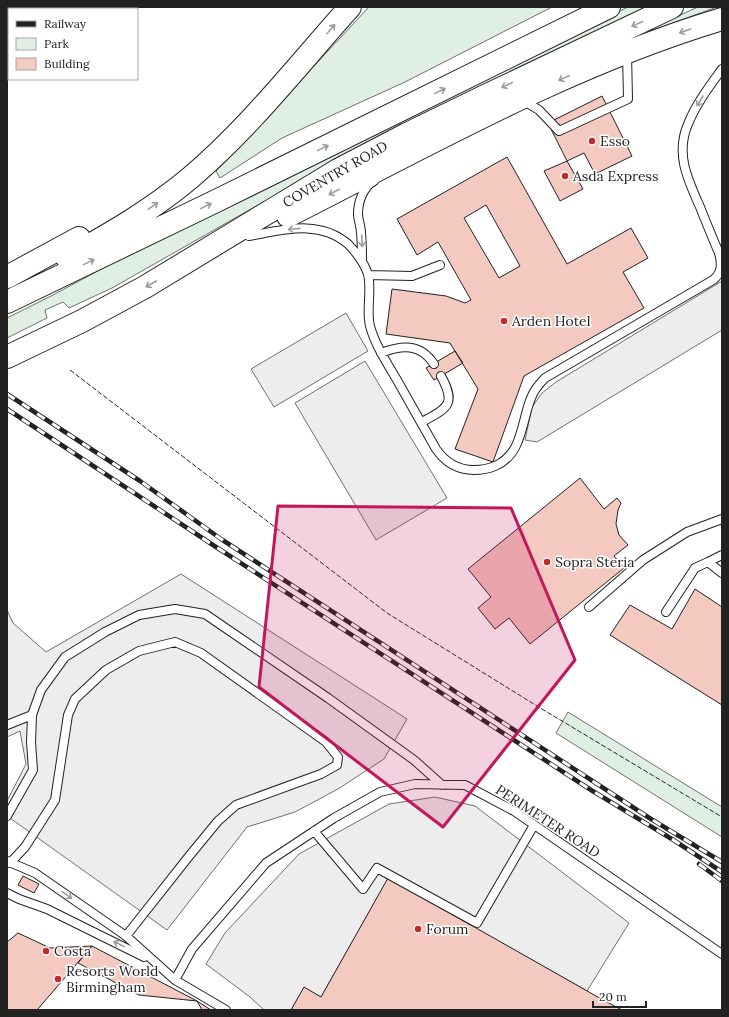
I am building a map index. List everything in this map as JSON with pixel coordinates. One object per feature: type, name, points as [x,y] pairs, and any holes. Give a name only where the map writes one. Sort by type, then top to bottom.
[{"type":"highway","points":[[7,277],[81,237],[128,206],[171,174],[210,141],[242,108],[297,48],[330,7]]},
{"type":"highway","points":[[12,300],[57,263],[122,227],[190,178],[256,114],[350,7]]},
{"type":"highway","name":"COVENTRY ROAD","points":[[12,300],[609,7]]},
{"type":"highway","name":"COVENTRY ROAD","points":[[15,353],[82,321],[184,264],[338,170],[474,101],[672,7]]},
{"type":"highway","points":[[184,264],[249,236],[519,98],[626,52],[722,20]]},
{"type":"lane","points":[[519,98],[539,110],[559,131],[628,99],[626,52]]},
{"type":"lane","points":[[249,236],[303,228],[322,230],[343,240],[357,254],[368,275],[369,325],[381,353],[440,454],[455,466],[469,470],[487,469],[499,464],[510,455],[516,445],[530,399],[545,378],[636,326],[717,277],[721,270],[719,253],[685,172],[683,146],[687,125],[705,92],[722,69]]},
{"type":"lane","points":[[362,262],[362,244],[358,213],[359,202],[368,185],[496,110]]},
{"type":"lane","points":[[368,275],[399,277],[412,276],[440,265]]},
{"type":"lane","points":[[381,353],[401,347],[411,347],[422,350],[434,364]]},
{"type":"lane","points":[[422,422],[440,412],[448,403],[450,396],[441,376]]},
{"type":"lane","points":[[588,607],[643,560],[687,532],[722,519]]},
{"type":"lane","points":[[666,612],[695,568],[722,556]]},
{"type":"lane","points":[[708,562],[722,573]]},
{"type":"lane","points":[[7,816],[33,770],[31,742],[32,715],[41,690],[65,657],[105,632],[139,615],[175,609],[205,614],[414,760],[442,785]]},
{"type":"lane","points":[[126,936],[218,821],[236,805],[321,774],[337,765],[338,757],[326,742],[201,653],[175,642],[139,651],[106,670],[74,699],[68,715],[55,800],[25,847],[8,862],[35,873],[126,936],[175,980],[226,1010]]},
{"type":"lane","points":[[7,725],[32,715]]},
{"type":"lane","name":"PERIMETER ROAD","points":[[175,980],[192,949],[266,863],[334,818],[380,792],[415,784],[465,785],[514,811],[722,954]]},
{"type":"lane","points":[[314,831],[363,889],[377,868],[477,923],[534,825]]},
{"type":"lane","points":[[7,893],[47,909],[154,962]]},
{"type":"highlighted area","points":[[278,506],[511,508],[575,660],[443,827],[259,687]]},
{"type":"green space","points":[[369,7],[552,7],[405,82],[282,138],[220,178],[216,171]]},
{"type":"green space","points":[[628,7],[647,7],[448,103],[258,205],[112,288],[69,308],[63,302],[45,310],[47,318],[7,338],[7,318],[159,238]]},
{"type":"green space","points":[[698,7],[717,7],[626,40]]},
{"type":"green space","points":[[568,712],[722,807],[722,837],[556,733]]},
{"type":"shaded area","points":[[722,281],[722,330],[537,442],[525,440],[532,407],[542,393],[556,382]]},
{"type":"shaded area","points":[[346,313],[368,351],[274,407],[251,369]]},
{"type":"shaded area","points":[[365,361],[447,498],[376,540],[295,403]]},
{"type":"shaded area","points":[[181,574],[407,719],[384,759],[338,789],[295,812],[247,827],[167,930],[7,816],[7,801],[26,764],[20,731],[7,737],[7,610],[13,623],[46,652]]},
{"type":"shaded area","points":[[435,797],[475,806],[629,923],[587,991],[388,879],[321,997],[304,988],[291,1010],[264,1010],[250,997],[206,964],[225,933],[299,854],[389,804]]},
{"type":"building","points":[[602,96],[632,156],[595,174],[584,153],[567,161],[548,123]]},
{"type":"building","name":"Arden Hotel","points":[[507,157],[567,264],[631,228],[648,258],[623,272],[644,308],[524,376],[493,462],[455,449],[478,389],[450,343],[386,334],[392,289],[446,296],[465,303],[471,300],[438,242],[417,255],[397,219]],"holes":[[[486,205],[520,266],[499,278],[464,218]]]},
{"type":"building","points":[[567,161],[583,189],[560,201],[544,171]]},
{"type":"building","points":[[455,351],[463,363],[434,380],[426,368]]},
{"type":"building","name":"Sopra Steria","points":[[580,478],[604,509],[617,498],[621,503],[618,510],[616,524],[619,535],[628,545],[614,556],[624,568],[530,644],[509,618],[495,629],[478,608],[491,597],[468,569]]},
{"type":"building","points":[[695,589],[722,607],[722,705],[610,635],[630,605],[672,629]]},
{"type":"building","points":[[23,876],[39,884],[34,893],[18,885]]},
{"type":"building","name":"Forum","points":[[388,878],[622,1010],[291,1010],[304,987],[321,997]]},
{"type":"building","name":"Resorts World Birmingham","points":[[18,933],[50,948],[92,946],[78,963],[139,995],[197,1001],[202,1010],[7,1010],[7,942]]},
{"type":"building","points":[[92,946],[197,1001],[211,1010],[37,1010]]},
{"type":"railway","points":[[7,394],[140,481],[221,539],[651,819],[722,862]]},
{"type":"railway","points":[[7,409],[216,547],[591,790],[675,841],[722,872]]},
{"type":"railway","points":[[699,864],[722,881]]},
{"type":"fence","points":[[70,370],[387,613],[537,706],[722,817]]},
{"type":"place","name":"Esso","points":[[592,141]]},
{"type":"place","name":"Asda Express","points":[[565,176]]},
{"type":"place","name":"Arden Hotel","points":[[504,321]]},
{"type":"place","name":"Sopra Steria","points":[[547,562]]},
{"type":"place","name":"Forum","points":[[418,929]]},
{"type":"place","name":"Costa","points":[[46,951]]},
{"type":"place","name":"Resorts World Birmingham","points":[[58,979]]}]
